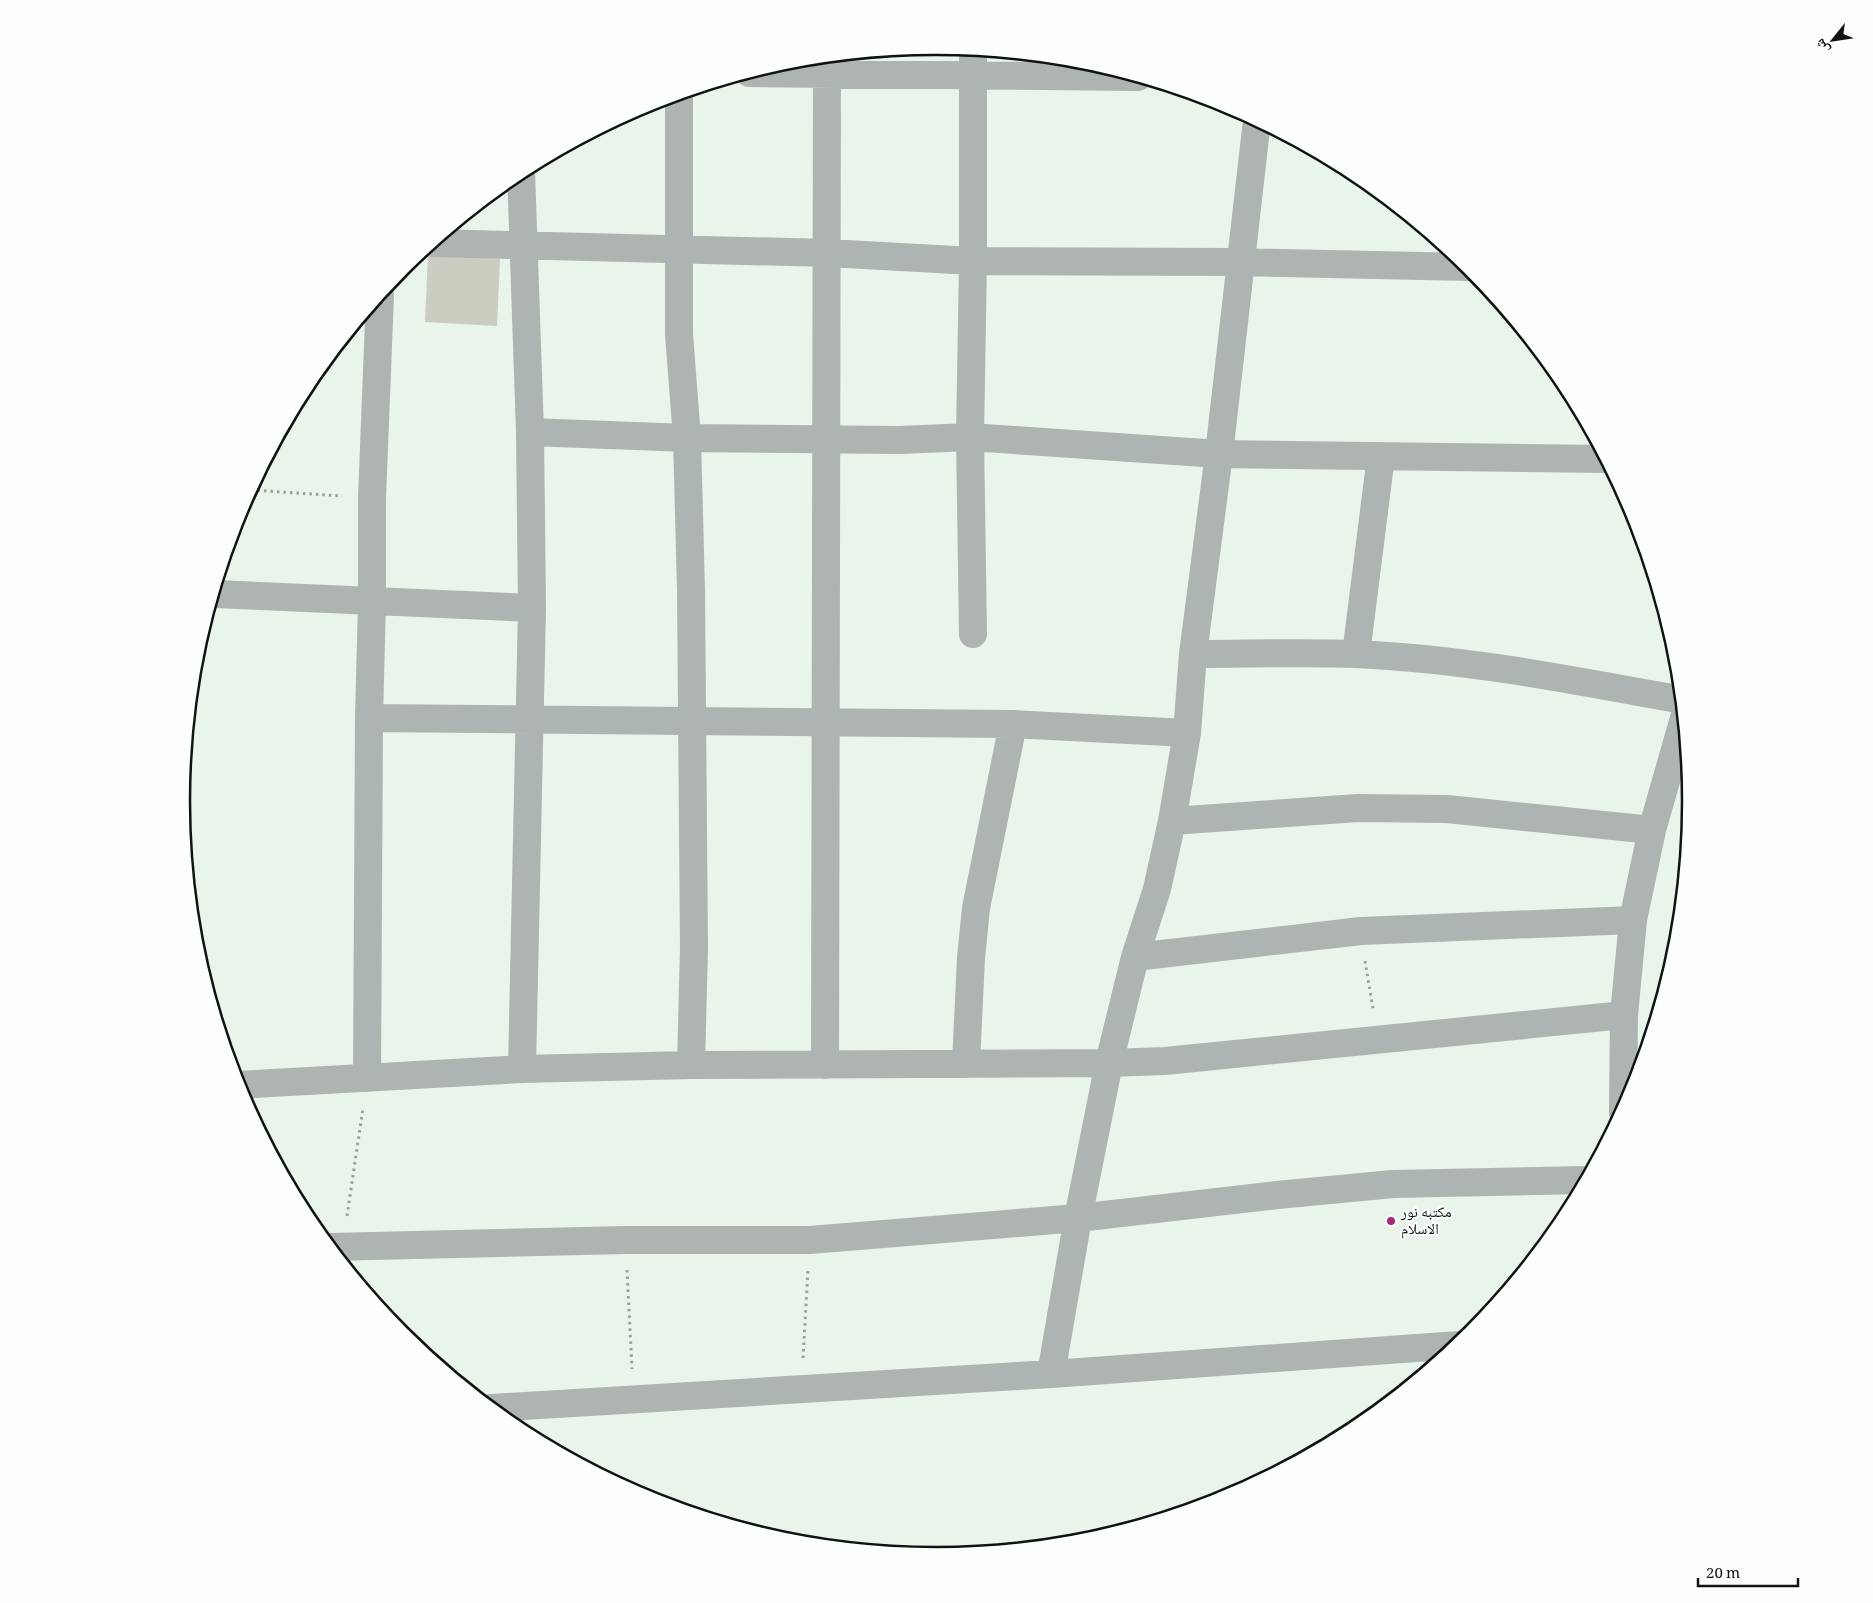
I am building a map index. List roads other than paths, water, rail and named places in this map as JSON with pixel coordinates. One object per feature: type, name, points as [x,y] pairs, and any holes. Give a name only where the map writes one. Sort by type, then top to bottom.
[{"type":"street","points":[[972,62],[973,261],[970,438],[973,634]]},
{"type":"street","points":[[796,68],[827,65],[972,62],[1103,74]]},
{"type":"street","points":[[825,1065],[827,721],[824,503],[827,440],[827,65]]},
{"type":"street","points":[[679,102],[677,249],[679,334],[687,438],[692,721],[694,948],[691,1065]]},
{"type":"street","points":[[1051,1374],[1078,1218],[1109,1063],[1135,957],[1156,889],[1172,821],[1187,734],[1193,654],[1219,454],[1255,127]]},
{"type":"street","points":[[521,182],[530,432],[532,608],[528,720],[522,1069]]},
{"type":"street","points":[[442,242],[828,253],[973,261],[1241,262],[1456,267]]},
{"type":"street","points":[[367,1078],[372,498],[380,304]]},
{"type":"street","points":[[530,432],[687,438],[827,440],[970,438],[1219,454],[1599,458]]},
{"type":"street","points":[[1356,654],[1381,456]]},
{"type":"street","points":[[219,594],[532,608]]},
{"type":"street","points":[[1193,654],[1356,654],[1466,664],[1585,682],[1676,699]]},
{"type":"street","points":[[369,718],[1013,724],[1187,734]]},
{"type":"street","points":[[966,1064],[971,958],[976,908],[1013,724]]},
{"type":"street","points":[[1623,1093],[1624,1014],[1633,920],[1652,830],[1679,734]]},
{"type":"street","points":[[1172,821],[1358,808],[1447,809],[1652,830]]},
{"type":"street","points":[[1135,957],[1361,931],[1633,920]]},
{"type":"street","points":[[246,1085],[522,1069],[691,1065],[1109,1063],[1165,1061],[1624,1014]]},
{"type":"street","points":[[337,1246],[625,1240],[810,1240],[1078,1218],[1393,1184],[1580,1180]]},
{"type":"street","points":[[501,1407],[1051,1374],[1447,1346]]},
{"type":"place","name":"مكتبه نور الاسلام","points":[[1391,1221]]}]
